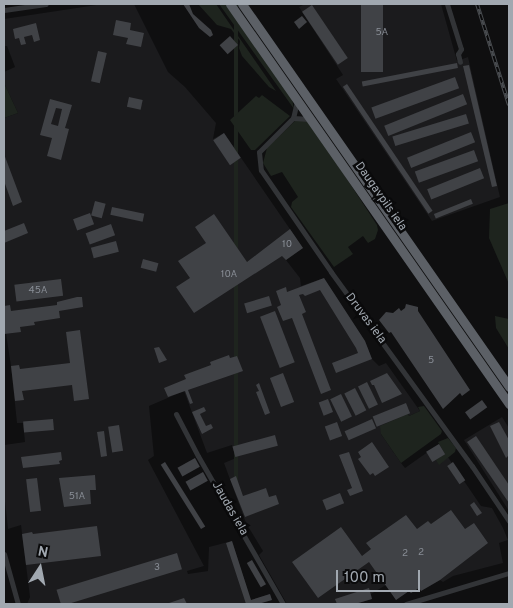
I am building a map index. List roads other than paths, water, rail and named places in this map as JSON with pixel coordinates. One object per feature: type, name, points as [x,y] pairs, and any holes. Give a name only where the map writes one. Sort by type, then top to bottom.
[{"type":"highway","name":"Daugavpils iela","points":[[230,4],[509,404]]},
{"type":"highway","name":"Daugavpils iela","points":[[242,4],[509,387]]},
{"type":"street","points":[[4,10],[46,4]]},
{"type":"street","points":[[448,4],[461,49],[458,54],[460,62]]},
{"type":"street","points":[[297,100],[293,118],[311,120]]},
{"type":"street","name":"Druvas iela","points":[[293,118],[261,149],[258,156],[261,170],[331,272],[472,466],[509,521]]},
{"type":"street","name":"Jaudas iela","points":[[176,414],[283,604]]},
{"type":"street","points":[[4,554],[18,604]]},
{"type":"street","points":[[406,604],[509,573]]},
{"type":"railway","points":[[477,4],[509,105]]}]
